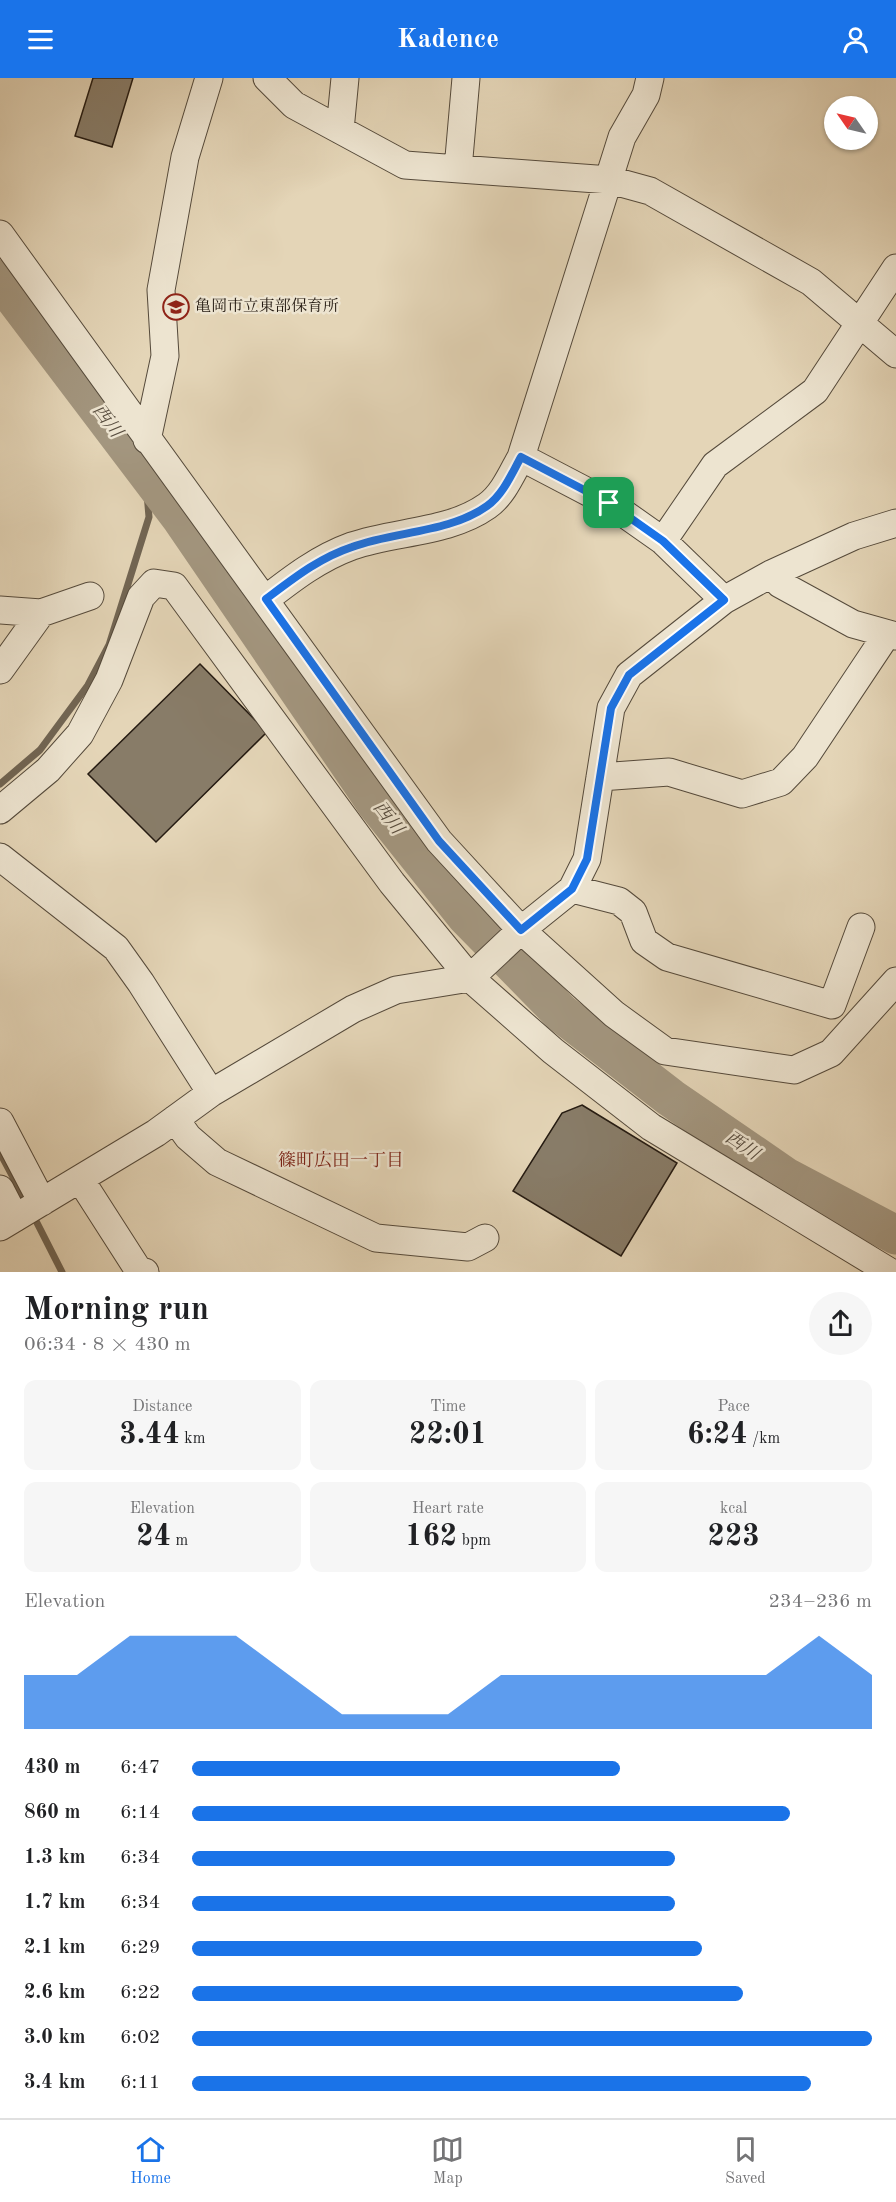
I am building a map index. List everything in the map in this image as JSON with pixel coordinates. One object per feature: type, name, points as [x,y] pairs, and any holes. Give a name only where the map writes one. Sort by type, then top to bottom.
[{"type":"street","points":[[147,440],[165,356],[160,290],[185,157],[209,78]]},
{"type":"street","points":[[267,78],[294,105],[405,165],[610,180],[650,191],[811,282],[896,354]]},
{"type":"street","points":[[340,130],[345,78]]},
{"type":"street","points":[[458,169],[466,78]]},
{"type":"street","points":[[266,599],[310,566],[352,546],[461,519],[489,505],[505,486],[521,457],[622,137],[646,95],[650,78]]},
{"type":"street","points":[[0,234],[439,841],[517,934],[614,1014],[665,1052],[794,1070],[831,1053],[896,981]]},
{"type":"street","points":[[663,541],[715,465],[815,391],[896,268]]},
{"type":"street","points":[[521,457],[609,503],[663,541],[724,600]]},
{"type":"street","points":[[0,1189],[8,1223],[175,1119],[211,1093],[353,1009],[396,990],[476,973],[517,934],[572,889],[587,859],[611,708],[629,675],[724,600],[771,574],[854,536],[896,523]]},
{"type":"street","points":[[600,777],[669,772],[742,794],[781,782],[805,757],[892,635],[854,624],[780,584],[771,574]]},
{"type":"street","points":[[0,810],[48,770],[80,734],[109,680],[141,597],[154,583],[174,586],[392,883],[553,1051],[651,1127],[890,1272]]},
{"type":"street","points":[[0,610],[41,613],[90,596]]},
{"type":"street","points":[[0,670],[41,613]]},
{"type":"street","points":[[0,857],[116,948],[211,1093]]},
{"type":"street","points":[[572,889],[619,901],[633,912],[644,941],[667,957],[832,1005],[861,927]]},
{"type":"street","points":[[175,1119],[188,1137],[217,1162],[376,1238],[468,1247],[485,1238]]},
{"type":"street","points":[[0,1122],[42,1202]]},
{"type":"street","points":[[80,1179],[139,1271],[145,1272]]},
{"type":"building","points":[[93,78],[133,78],[112,147],[75,136]]},
{"type":"building","points":[[200,664],[267,732],[156,842],[88,774]]},
{"type":"building","points":[[582,1105],[677,1163],[621,1256],[513,1191],[562,1113]]},
{"type":"waterway","name":"西川","points":[[0,279],[181,518],[375,802],[466,916],[561,1013],[671,1098],[786,1177],[896,1235]]},
{"type":"waterway","points":[[0,784],[40,750],[88,685],[109,645],[149,517],[145,470]]},
{"type":"waterway","points":[[0,1153],[27,1203]]},
{"type":"waterway","points":[[32,1213],[62,1272]]},
{"type":"place","name":"亀岡市立東部保育所","points":[[176,307]]},
{"type":"district","name":"篠町広田一丁目","points":[[341,1161]]},
{"type":"route","points":[[521,457],[609,503],[663,541],[724,600],[629,675],[611,708],[587,859],[572,889],[521,930],[439,841],[266,599],[310,566],[352,546],[461,519],[489,505],[505,486],[521,457]]}]
